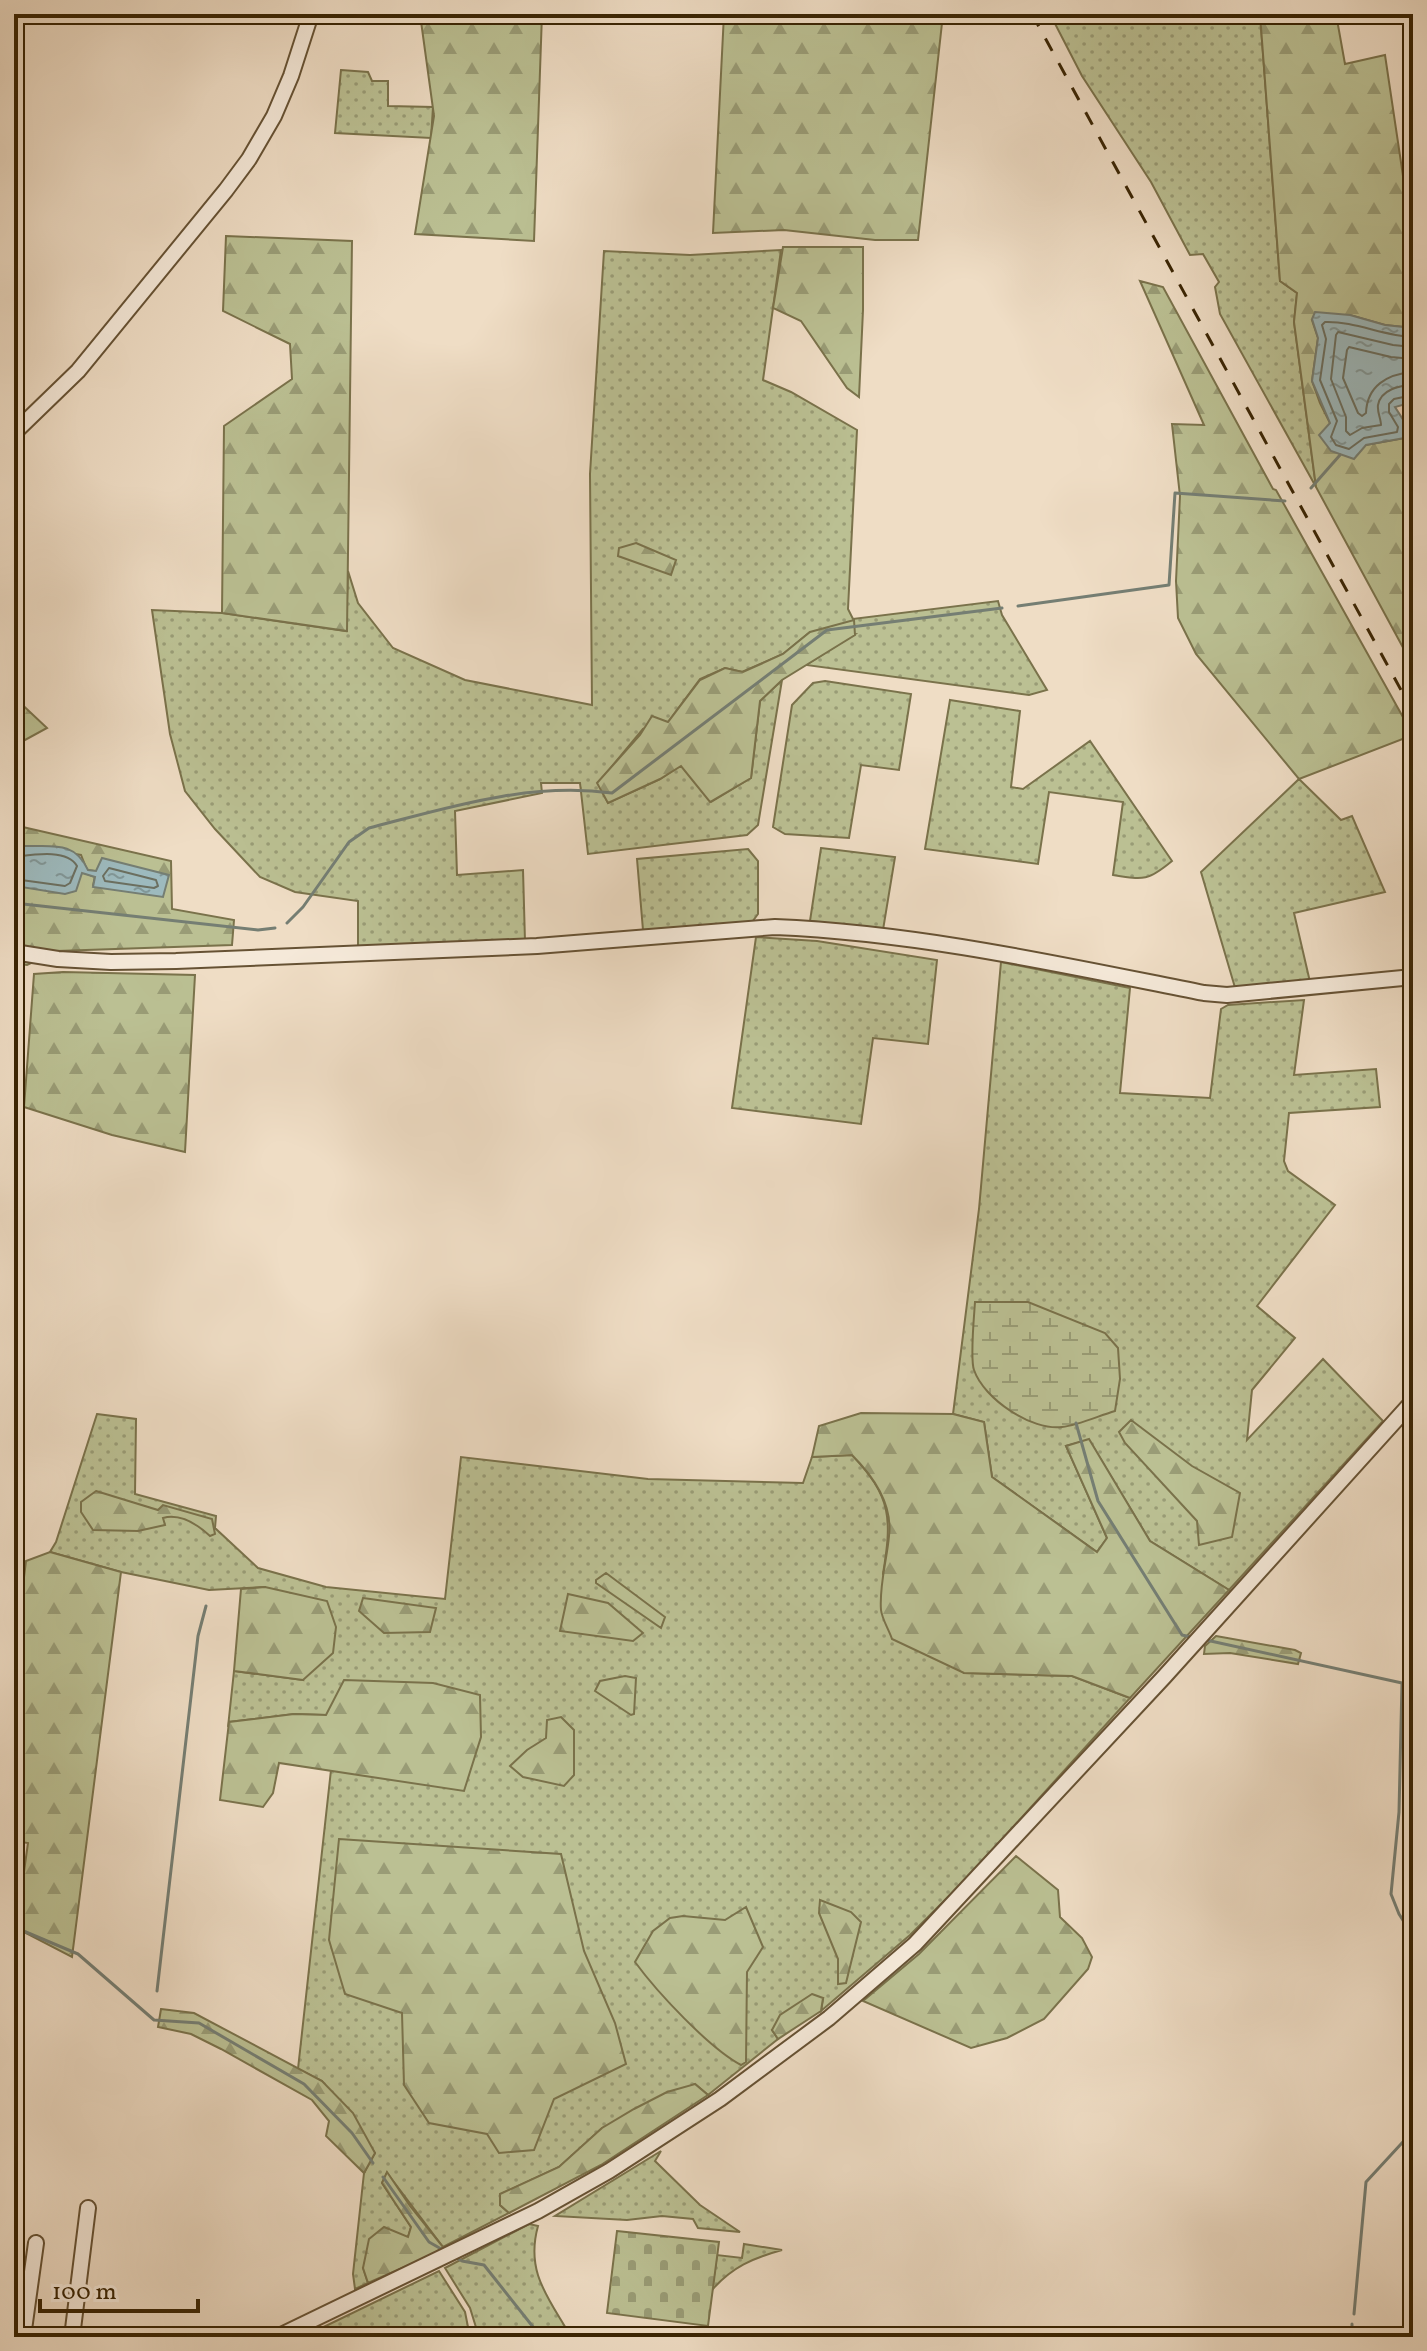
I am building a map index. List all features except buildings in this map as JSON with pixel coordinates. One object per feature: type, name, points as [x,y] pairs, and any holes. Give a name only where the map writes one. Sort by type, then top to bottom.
[{"type":"street","points":[[14,433],[78,371],[249,159],[274,116],[311,14]]},
{"type":"street","points":[[14,952],[58,959],[111,962],[176,961],[537,946],[775,927],[812,928],[999,953],[1204,993],[1234,995],[1413,977]]},
{"type":"street","points":[[277,2337],[538,2211],[609,2171],[720,2099],[829,2018],[915,1944],[1413,1401]]},
{"type":"street","points":[[72,2337],[88,2208]]},
{"type":"street","points":[[23,2337],[36,2243]]},
{"type":"green space","points":[[420,14],[542,14],[534,241],[415,234],[434,116]]},
{"type":"green space","points":[[724,14],[943,14],[918,240],[875,240],[784,230],[713,233]]},
{"type":"green space","points":[[1050,14],[1260,14],[1280,281],[1297,293],[1294,322],[1316,487],[1220,314],[1215,287],[1219,282],[1203,254],[1190,255],[1151,182],[1082,76]]},
{"type":"green space","points":[[1260,14],[1336,14],[1345,64],[1385,55],[1413,243],[1413,328],[1385,325],[1350,315],[1312,320],[1318,338],[1312,381],[1330,423],[1366,445],[1410,437],[1413,433],[1413,666],[1316,487],[1294,322],[1297,293],[1280,281]]},
{"type":"green space","points":[[341,70],[368,72],[372,81],[388,81],[388,106],[433,107],[431,138],[335,133]]},
{"type":"green space","points":[[226,236],[352,241],[347,631],[222,613],[224,426],[292,379],[290,344],[223,311]]},
{"type":"green space","points":[[783,247],[863,247],[859,397],[847,388],[801,321],[773,308]]},
{"type":"green space","points":[[781,250],[763,380],[791,392],[857,430],[848,609],[853,619],[998,601],[1002,615],[1047,690],[1029,695],[806,665],[855,634],[810,632],[783,654],[742,672],[725,668],[700,679],[668,722],[643,729],[598,783],[608,803],[660,779],[681,765],[711,802],[751,778],[760,701],[782,680],[758,825],[747,835],[588,854],[580,783],[541,783],[542,793],[455,811],[457,875],[523,870],[525,941],[358,951],[358,901],[295,892],[260,877],[185,791],[170,734],[152,610],[222,613],[346,631],[348,571],[358,603],[393,648],[465,680],[592,705],[590,474],[604,251],[690,255]]},
{"type":"green space","points":[[1140,281],[1163,287],[1413,735],[1299,779],[1196,654],[1178,618],[1176,581],[1180,496],[1172,424],[1204,425]]},
{"type":"green space","points":[[636,543],[676,560],[671,575],[618,556],[619,548]]},
{"type":"green space","points":[[854,620],[855,635],[782,680],[760,701],[751,778],[710,802],[681,766],[608,803],[597,783],[640,735],[652,716],[668,722],[700,680],[725,668],[743,672],[783,654],[810,632]]},
{"type":"green space","points":[[825,681],[911,694],[899,770],[861,765],[849,838],[785,834],[773,827],[792,705],[813,683]]},
{"type":"green space","points":[[14,697],[47,728],[14,746]]},
{"type":"green space","points":[[950,700],[1020,711],[1011,787],[1023,789],[1090,741],[1172,861],[1145,877],[1113,875],[1123,802],[1049,792],[1038,864],[925,849]]},
{"type":"green space","points":[[1299,779],[1341,820],[1352,816],[1385,892],[1294,913],[1310,982],[1236,991],[1201,872]]},
{"type":"green space","points":[[14,825],[171,861],[172,909],[234,920],[232,945],[57,951],[27,965],[14,963],[14,863],[82,872],[95,877],[96,871],[87,870],[81,855],[23,846],[14,851]]},
{"type":"green space","points":[[821,848],[895,857],[883,930],[810,921]]},
{"type":"green space","points":[[748,849],[758,861],[758,914],[752,922],[643,930],[637,859]]},
{"type":"green space","points":[[756,937],[817,941],[937,960],[928,1044],[873,1038],[861,1124],[732,1108]]},
{"type":"green space","points":[[1001,962],[1130,988],[1120,1093],[1210,1098],[1221,1009],[1228,1005],[1304,1000],[1294,1075],[1376,1069],[1380,1107],[1289,1113],[1284,1161],[1288,1171],[1335,1205],[1257,1306],[1295,1338],[1252,1390],[1247,1440],[1323,1359],[1383,1421],[1229,1590],[1150,1541],[1089,1440],[1066,1446],[1107,1538],[1097,1552],[992,1477],[984,1422],[953,1414],[979,1209]]},
{"type":"green space","points":[[34,974],[195,975],[185,1152],[112,1135],[24,1107]]},
{"type":"green space","points":[[975,1302],[1028,1302],[1105,1333],[1118,1348],[1120,1379],[1115,1411],[1075,1424],[1050,1427],[1024,1418],[998,1402],[979,1381],[974,1370]]},
{"type":"green space","points":[[861,1413],[953,1414],[984,1422],[992,1477],[1097,1552],[1107,1538],[1066,1446],[1089,1439],[1150,1541],[1229,1590],[1130,1698],[1072,1676],[964,1673],[892,1639],[881,1610],[889,1524],[885,1502],[874,1481],[852,1455],[812,1457],[819,1426]]},
{"type":"green space","points":[[97,1414],[136,1419],[135,1494],[216,1516],[215,1528],[258,1568],[326,1587],[445,1599],[461,1457],[648,1479],[803,1483],[812,1457],[852,1455],[875,1484],[886,1510],[888,1538],[883,1574],[964,1673],[1072,1676],[1130,1698],[964,1881],[910,1935],[821,2011],[823,1999],[772,2030],[778,2039],[708,2095],[695,2084],[602,2128],[559,2167],[501,2194],[500,2205],[509,2213],[443,2247],[387,2173],[382,2183],[411,2227],[408,2237],[363,2268],[368,2283],[355,2289],[353,2274],[364,2173],[375,2153],[322,2081],[298,2069],[331,1770],[392,1778],[326,1715],[294,1714],[229,1722],[228,1727],[234,1671],[303,1680],[265,1587],[209,1590],[121,1572],[50,1552],[56,1542]]},
{"type":"green space","points":[[1131,1420],[1192,1466],[1240,1493],[1232,1537],[1199,1545],[1197,1521],[1125,1443],[1119,1432]]},
{"type":"green space","points":[[96,1491],[158,1510],[163,1505],[212,1519],[215,1534],[210,1536],[194,1524],[176,1517],[163,1518],[165,1525],[138,1531],[93,1530],[81,1512],[81,1502]]},
{"type":"green space","points":[[50,1552],[121,1572],[72,1957],[16,1928],[28,1843],[14,1841],[14,1658],[26,1561]]},
{"type":"green space","points":[[606,1573],[665,1617],[661,1628],[596,1583]]},
{"type":"green space","points":[[265,1587],[327,1601],[336,1627],[333,1653],[303,1680],[234,1671],[241,1589]]},
{"type":"green space","points":[[568,1594],[608,1603],[643,1633],[633,1641],[560,1631]]},
{"type":"green space","points":[[363,1598],[436,1608],[430,1632],[384,1633],[359,1611]]},
{"type":"green space","points":[[1216,1636],[1301,1653],[1298,1664],[1230,1653],[1204,1654],[1205,1646]]},
{"type":"green space","points":[[625,1676],[636,1678],[634,1714],[631,1715],[595,1691],[600,1681]]},
{"type":"green space","points":[[344,1680],[433,1683],[480,1695],[481,1737],[464,1791],[279,1763],[273,1793],[263,1807],[220,1800],[229,1722],[294,1714],[326,1715]]},
{"type":"green space","points":[[561,1717],[574,1730],[574,1775],[564,1786],[523,1777],[510,1766],[546,1738],[547,1720]]},
{"type":"green space","points":[[339,1839],[561,1854],[584,1951],[615,2023],[626,2064],[554,2099],[534,2150],[499,2153],[487,2134],[429,2123],[404,2085],[402,2013],[345,1994],[329,1940]]},
{"type":"green space","points":[[1016,1856],[1058,1890],[1060,1917],[1082,1938],[1092,1957],[1088,1969],[1044,2019],[1007,2038],[971,2048],[863,2001],[919,1954]]},
{"type":"green space","points":[[820,1900],[851,1912],[861,1922],[846,1983],[838,1984],[838,1959],[819,1913]]},
{"type":"green space","points":[[746,1907],[763,1947],[747,1972],[746,2062],[741,2065],[714,2046],[684,2018],[635,1962],[653,1931],[670,1918],[683,1916],[725,1920]]},
{"type":"green space","points":[[812,1994],[823,1998],[821,2011],[778,2039],[772,2030],[780,2015]]},
{"type":"green space","points":[[161,2009],[194,2013],[322,2081],[353,2113],[375,2153],[364,2173],[326,2136],[329,2121],[312,2100],[191,2034],[158,2027]]},
{"type":"green space","points":[[695,2084],[708,2095],[601,2165],[509,2213],[500,2205],[500,2194],[559,2167],[602,2128],[667,2092]]},
{"type":"green space","points":[[661,2151],[655,2161],[700,2205],[740,2232],[698,2228],[693,2219],[662,2216],[627,2220],[555,2216]]},
{"type":"green space","points":[[387,2172],[443,2247],[432,2255],[368,2283],[363,2268],[369,2239],[384,2227],[408,2237],[411,2227],[382,2183]]},
{"type":"green space","points":[[529,2224],[538,2226],[535,2258],[541,2284],[571,2337],[479,2337],[470,2308],[445,2268]]},
{"type":"green space","points":[[617,2231],[719,2242],[708,2326],[607,2313]]},
{"type":"green space","points":[[744,2244],[782,2250],[744,2264],[712,2290],[717,2255],[742,2258]]},
{"type":"green space","points":[[439,2271],[465,2312],[470,2337],[303,2337]]},
{"type":"water","points":[[1315,312],[1350,315],[1385,325],[1413,328],[1413,402],[1395,407],[1404,421],[1413,423],[1410,437],[1366,445],[1354,459],[1331,451],[1319,435],[1330,423],[1312,381],[1318,338],[1312,319]]},
{"type":"water","points":[[23,846],[69,849],[88,870],[96,871],[102,858],[169,875],[163,897],[93,887],[95,877],[82,873],[76,891],[65,894],[15,886],[14,851]]},
{"type":"waterway","points":[[1311,488],[1340,455]]},
{"type":"waterway","points":[[1018,606],[1169,585],[1175,493],[1285,501]]},
{"type":"waterway","points":[[287,923],[303,907],[349,842],[369,828],[490,798],[550,791],[612,793],[827,630],[1002,608]]},
{"type":"waterway","points":[[14,903],[258,930],[275,928]]},
{"type":"waterway","points":[[1076,1423],[1098,1501],[1182,1635],[1195,1638]]},
{"type":"waterway","points":[[157,1991],[198,1636],[206,1606]]},
{"type":"waterway","points":[[1206,1640],[1402,1683],[1399,1812],[1391,1894],[1413,1936]]},
{"type":"waterway","points":[[14,1927],[78,1954],[154,2020],[199,2023],[304,2084],[352,2133],[373,2163]]},
{"type":"waterway","points":[[1354,2314],[1366,2182],[1413,2131]]},
{"type":"waterway","points":[[383,2177],[429,2242],[443,2250]]},
{"type":"waterway","points":[[453,2256],[484,2265],[541,2337]]},
{"type":"waterway","points":[[1352,2324],[1352,2337]]},
{"type":"railway","points":[[1032,14],[1413,712]]}]
